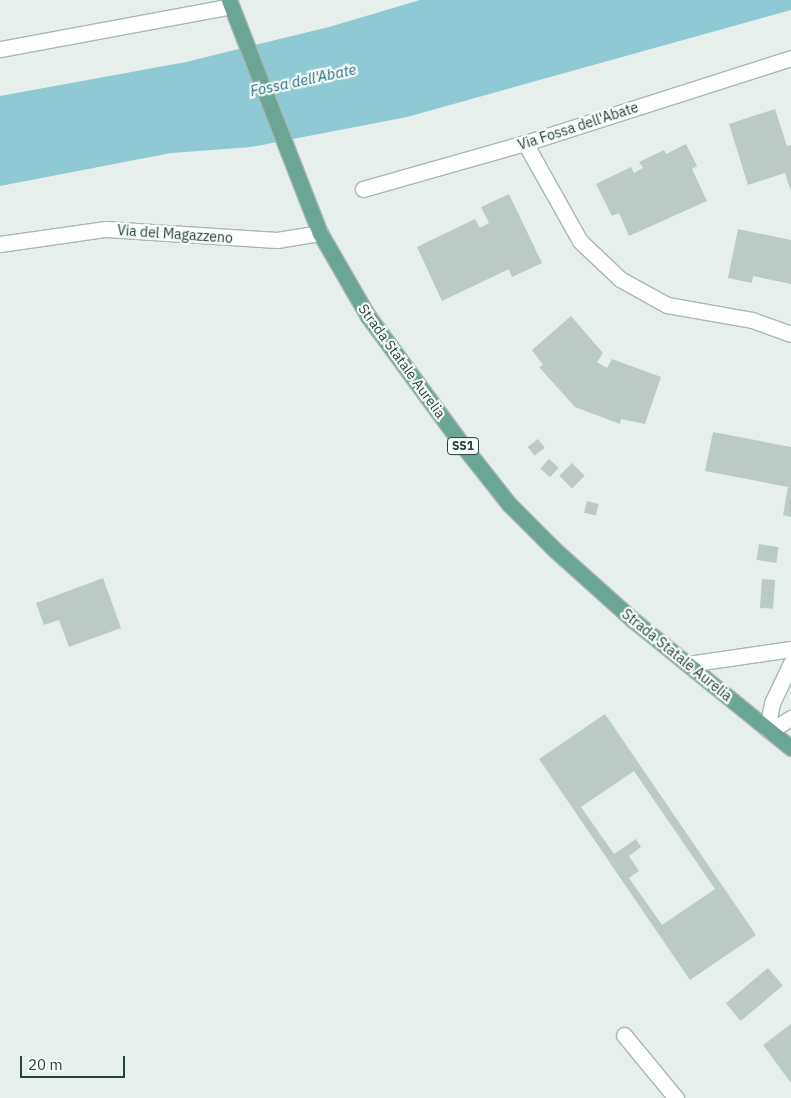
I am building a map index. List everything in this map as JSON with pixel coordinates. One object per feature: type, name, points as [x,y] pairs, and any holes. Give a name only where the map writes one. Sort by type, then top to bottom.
[{"type":"main road","name":"Strada Statale Aurelia","points":[[232,8],[297,180],[320,233],[368,316],[509,504],[633,620],[791,748]]},
{"type":"street","points":[[0,49],[232,8]]},
{"type":"street","name":"Via Fossa dell'Abate","points":[[363,189],[526,143],[791,58]]},
{"type":"street","points":[[526,143],[580,241],[620,279],[667,304],[752,320],[791,334]]},
{"type":"street","name":"Via del Magazzeno","points":[[0,244],[106,228],[277,240],[320,233]]},
{"type":"street","points":[[688,664],[791,649]]},
{"type":"street","points":[[769,730],[772,703],[791,664]]},
{"type":"street","points":[[769,730],[791,718]]},
{"type":"street","points":[[624,1035],[676,1098]]},
{"type":"water","name":"Fossa dell'Abate","points":[[420,0],[791,0],[791,10],[407,117],[251,147],[171,153],[0,186],[0,96],[186,62],[329,27]]},
{"type":"building","points":[[775,109],[787,146],[791,145],[791,191],[785,173],[748,185],[729,124]]},
{"type":"building","points":[[686,144],[697,166],[692,169],[707,201],[629,236],[619,213],[612,216],[596,184],[631,167],[634,173],[643,168],[639,162],[664,150],[666,154]]},
{"type":"building","points":[[509,194],[542,263],[512,277],[509,269],[442,301],[417,247],[475,219],[480,228],[489,223],[481,207]]},
{"type":"building","points":[[738,229],[791,240],[791,284],[753,276],[752,283],[728,278]]},
{"type":"building","points":[[571,316],[603,353],[597,362],[607,368],[612,359],[661,377],[645,424],[621,419],[620,424],[575,407],[539,367],[543,365],[532,350]]},
{"type":"building","points":[[713,432],[791,447],[791,517],[783,515],[788,487],[705,471]]},
{"type":"building","points":[[538,439],[545,448],[535,456],[528,447]]},
{"type":"building","points":[[549,459],[559,468],[550,477],[540,469]]},
{"type":"building","points":[[572,463],[585,476],[572,488],[559,476]]},
{"type":"building","points":[[587,501],[599,504],[596,516],[584,513]]},
{"type":"building","points":[[759,544],[779,547],[776,563],[756,560]]},
{"type":"building","points":[[103,578],[121,628],[69,647],[59,620],[44,625],[36,603]]},
{"type":"building","points":[[762,579],[775,580],[773,609],[760,608]]},
{"type":"building","points":[[605,714],[756,935],[690,980],[539,759]],"holes":[[[634,771],[715,889],[662,925],[629,878],[639,871],[629,856],[641,847],[636,839],[614,854],[581,807]]]},
{"type":"building","points":[[768,968],[783,986],[741,1021],[726,1003]]},
{"type":"building","points":[[791,1024],[791,1083],[763,1045]]}]
